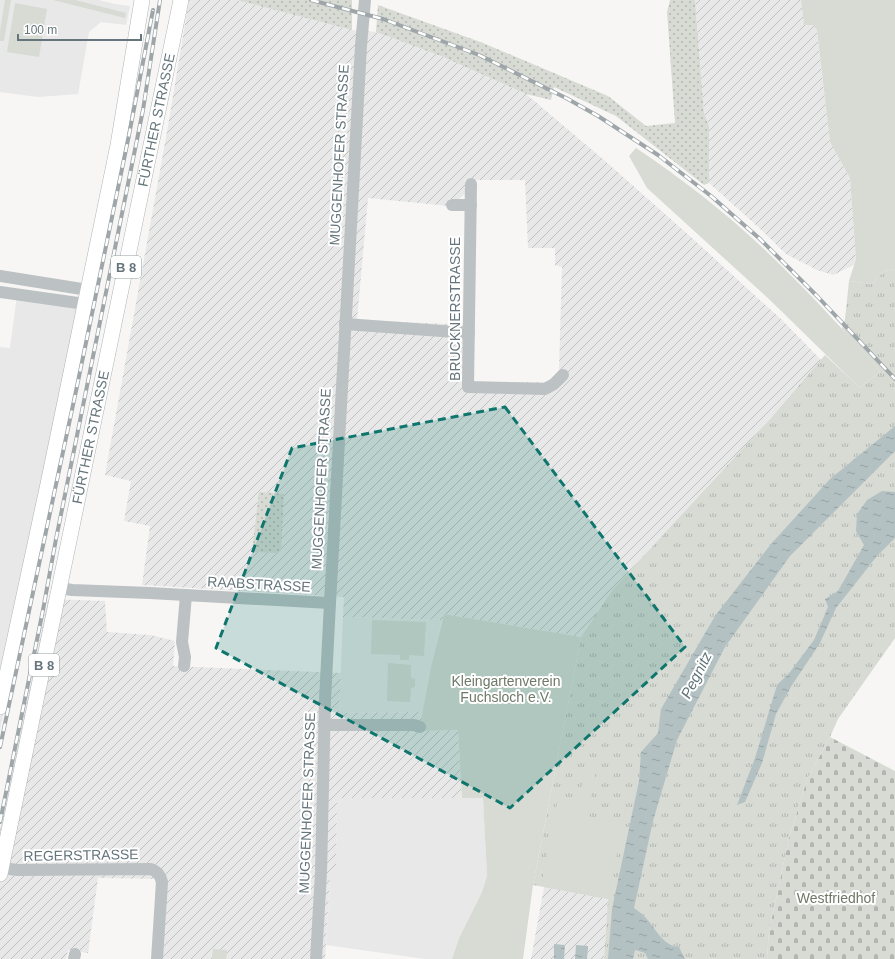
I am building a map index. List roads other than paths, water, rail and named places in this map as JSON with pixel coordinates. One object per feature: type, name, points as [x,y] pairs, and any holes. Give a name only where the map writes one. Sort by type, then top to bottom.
[{"type":"main road","name":"B 8","points":[[0,707],[124,110],[142,0]]},
{"type":"main road","name":"FÜRTHER STRASSE","points":[[0,871],[181,0]]},
{"type":"street","name":"MUGGENHOFER STRASSE","points":[[316,959],[321,872],[324,724],[330,603],[361,46],[365,0]]},
{"type":"street","name":"BRUCKNERSTRASSE","points":[[471,184],[468,387],[545,389],[554,384],[563,375]]},
{"type":"street","points":[[452,205],[471,205]]},
{"type":"street","points":[[0,276],[67,287],[86,297]]},
{"type":"street","points":[[64,300],[67,287]]},
{"type":"street","points":[[0,292],[64,300],[86,297]]},
{"type":"street","points":[[345,324],[469,333]]},
{"type":"street","name":"RAABSTRASSE","points":[[60,588],[72,590],[330,603]]},
{"type":"street","points":[[184,666],[185,657],[182,642],[186,595]]},
{"type":"street","points":[[324,724],[414,725],[420,727]]},
{"type":"street","name":"REGERSTRASSE","points":[[0,871],[152,869],[156,871],[160,875],[162,882],[157,959]]},
{"type":"water","name":"Pegnitz","points":[[895,426],[895,451],[790,556],[725,647],[677,740],[653,821],[634,908],[645,917],[668,944],[679,947],[685,959],[648,959],[645,953],[635,950],[633,959],[608,959],[612,909],[639,781],[641,752],[658,733],[661,709],[715,616],[771,544],[830,479]]},
{"type":"water","points":[[882,491],[895,492],[895,538],[877,556],[836,608],[820,643],[792,685],[776,714],[762,763],[745,802],[737,805],[755,758],[777,685],[790,672],[814,640],[828,607],[825,599],[838,591],[864,545],[856,531],[857,514],[867,500]]},
{"type":"water","points":[[554,944],[565,945],[564,959],[554,959]]},
{"type":"water","points":[[576,945],[588,946],[587,959],[575,959]]},
{"type":"railway","points":[[0,822],[143,110],[160,0]]},
{"type":"railway","points":[[311,0],[383,19],[479,55],[566,98],[598,116],[658,155],[711,196],[760,239],[818,297],[895,379]]},
{"type":"railway","points":[[0,747],[76,391],[129,135],[153,10]]},
{"type":"park label","name":"Kleingartenverein Fuchsloch e.V.","points":[[506,690]]},
{"type":"park label","name":"Westfriedhof","points":[[836,898]]}]
